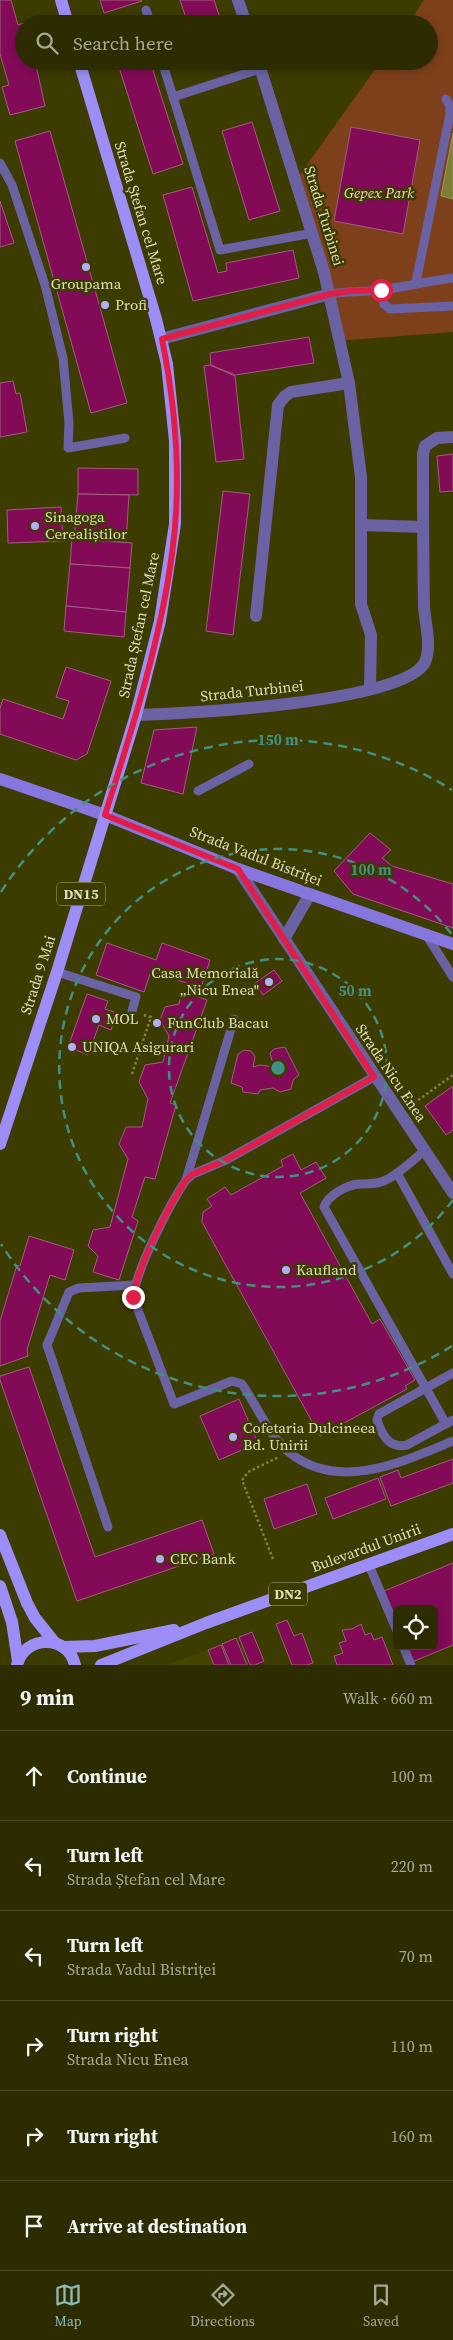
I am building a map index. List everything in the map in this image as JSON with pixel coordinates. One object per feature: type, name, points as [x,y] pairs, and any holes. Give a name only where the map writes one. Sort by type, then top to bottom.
[{"type":"main road","points":[[61,0],[65,15]]},
{"type":"main road","name":"Strada Ștefan cel Mare","points":[[82,70],[162,339],[171,390],[175,441],[175,524],[160,621],[136,715],[105,815]]},
{"type":"main road","name":"Strada Vadul Bistriței","points":[[0,779],[105,815],[238,869],[453,944]]},
{"type":"main road","name":"Strada 9 Mai","points":[[0,1144],[105,815]]},
{"type":"main road","name":"Bulevardul Unirii","points":[[101,1665],[206,1623],[453,1534]]},
{"type":"main road","points":[[0,1536],[34,1618],[59,1645],[70,1653],[75,1665]]},
{"type":"main road","points":[[0,1586],[12,1622],[17,1663]]},
{"type":"main road","name":"Bulevardul Unirii","points":[[59,1645],[95,1646],[206,1623]]},
{"type":"main road","name":"DN2","points":[[17,1663],[22,1653],[37,1643],[59,1645]]},
{"type":"street","points":[[238,0],[243,15]]},
{"type":"street","name":"Strada Turbinei","points":[[261,70],[313,233],[330,294],[349,383],[361,477],[361,604],[371,635],[370,689]]},
{"type":"street","points":[[162,339],[330,294]]},
{"type":"street","points":[[256,616],[278,405],[284,396],[291,392],[349,383]]},
{"type":"street","name":"Strada Turbinei","points":[[136,715],[180,714],[293,704],[370,689],[409,677],[422,668],[426,660],[423,454],[425,446],[437,438],[453,437]]},
{"type":"street","points":[[361,525],[423,527]]},
{"type":"street","name":"Strada Nicu Enea","points":[[238,869],[374,1077],[453,1193]]},
{"type":"street","points":[[284,939],[310,894]]},
{"type":"lane","points":[[146,10],[148,15]]},
{"type":"lane","points":[[165,70],[220,250],[313,233]]},
{"type":"lane","points":[[173,97],[246,70]]},
{"type":"lane","points":[[416,282],[450,114],[450,106],[446,99]]},
{"type":"lane","points":[[0,163],[12,185],[36,258],[63,358],[69,423],[68,448],[125,438]]},
{"type":"lane","points":[[330,294],[381,290],[416,282],[453,278]]},
{"type":"lane","points":[[381,290],[384,304],[390,309],[453,306]]},
{"type":"lane","points":[[198,791],[249,764]]},
{"type":"lane","points":[[427,936],[453,977]]},
{"type":"lane","points":[[56,972],[136,997],[132,1011]]},
{"type":"lane","points":[[186,1180],[234,1019]]},
{"type":"lane","points":[[374,1077],[226,1160],[193,1174],[186,1180],[178,1192],[134,1285],[133,1297],[174,1404],[232,1381],[242,1384],[274,1435],[290,1453],[318,1469],[346,1472],[374,1469],[401,1462],[453,1441]]},
{"type":"lane","points":[[424,1151],[397,1173],[379,1183],[361,1184],[348,1188],[329,1198],[324,1207],[425,1389],[449,1422],[407,1445],[399,1447],[387,1441],[377,1420],[379,1414],[425,1389],[453,1373]]},
{"type":"lane","points":[[397,1173],[453,1274]]},
{"type":"lane","points":[[108,1527],[47,1345],[69,1292],[79,1288],[134,1285]]},
{"type":"lane","points":[[369,1565],[393,1622]]},
{"type":"lane","points":[[405,1650],[411,1665]]},
{"type":"path","points":[[132,1011],[151,1017],[132,1074]]},
{"type":"path","points":[[399,1114],[453,1076]]},
{"type":"path","points":[[273,1559],[242,1480],[248,1472],[290,1453]]},
{"type":"shaded area","points":[[453,133],[453,199],[441,196]]},
{"type":"shaded area","points":[[208,1650],[214,1665],[166,1665],[171,1663]]},
{"type":"green space","name":"Gepex Park","points":[[424,0],[453,0],[453,332],[336,341],[296,180],[375,70],[438,70],[438,15],[414,15]]},
{"type":"building","points":[[0,0],[11,0],[15,15],[15,70],[37,70],[45,106],[10,115],[2,87],[9,85],[0,54]]},
{"type":"building","points":[[100,0],[141,0],[142,1],[104,13]]},
{"type":"building","points":[[180,0],[214,0],[219,15],[185,15]]},
{"type":"building","points":[[120,70],[153,70],[183,164],[153,174]]},
{"type":"building","points":[[252,122],[280,211],[249,220],[222,131]]},
{"type":"building","points":[[351,127],[420,140],[403,234],[334,221]]},
{"type":"building","points":[[50,131],[127,403],[91,413],[15,141]]},
{"type":"building","points":[[192,187],[218,273],[227,271],[226,263],[293,250],[299,278],[193,301],[163,195]]},
{"type":"building","points":[[0,201],[14,243],[0,247]]},
{"type":"building","points":[[309,337],[314,363],[235,375],[211,365],[210,353]]},
{"type":"building","points":[[210,365],[235,376],[244,459],[216,462],[204,366]]},
{"type":"building","points":[[13,381],[16,394],[20,393],[27,432],[0,437],[0,383]]},
{"type":"building","points":[[453,454],[453,491],[440,492],[437,456]]},
{"type":"building","points":[[78,468],[138,469],[138,495],[78,494]]},
{"type":"building","points":[[223,491],[250,494],[233,635],[206,631]]},
{"type":"building","points":[[78,494],[129,495],[126,542],[74,540]]},
{"type":"building","name":"Sinagoga Cerealiștilor","points":[[61,507],[63,541],[8,543],[7,510]]},
{"type":"building","points":[[72,539],[132,543],[130,568],[70,564]]},
{"type":"building","points":[[70,564],[130,568],[126,612],[66,606]]},
{"type":"building","points":[[66,606],[126,612],[124,637],[64,631]]},
{"type":"building","points":[[66,667],[111,681],[87,754],[76,760],[0,734],[0,708],[3,699],[63,719],[69,701],[56,697]]},
{"type":"building","points":[[197,727],[183,794],[141,783],[154,730]]},
{"type":"building","points":[[370,833],[391,850],[382,858],[392,866],[453,884],[453,928],[353,894],[334,871]]},
{"type":"building","points":[[107,943],[156,960],[162,943],[210,960],[201,988],[151,971],[144,992],[96,975]]},
{"type":"building","name":"Casa Memorială „Nicu Enea\"","points":[[274,970],[282,981],[263,995],[255,983]]},
{"type":"building","points":[[182,992],[207,1000],[170,1103],[176,1105],[155,1179],[145,1177],[132,1217],[138,1221],[119,1280],[93,1272],[98,1256],[88,1246],[93,1230],[110,1227],[128,1159],[119,1144],[126,1127],[142,1127],[148,1099],[139,1082],[145,1065],[163,1062],[169,1036],[160,1020],[165,1007],[179,1004]]},
{"type":"building","name":"MOL","points":[[87,994],[108,1001],[105,1009],[117,1013],[111,1030],[99,1025],[88,1055],[68,1047]]},
{"type":"building","points":[[285,1047],[299,1075],[293,1080],[291,1089],[280,1092],[273,1088],[260,1090],[258,1094],[243,1092],[242,1087],[231,1083],[238,1054],[244,1050],[251,1051],[255,1057],[253,1067],[260,1065],[274,1067],[270,1053],[274,1049]]},
{"type":"building","points":[[453,1086],[453,1130],[446,1135],[425,1106]]},
{"type":"building","name":"Kaufland","points":[[293,1154],[301,1170],[316,1162],[326,1178],[300,1193],[372,1324],[380,1319],[415,1380],[405,1386],[407,1389],[320,1436],[202,1222],[203,1212],[212,1206],[207,1199],[225,1187],[231,1195],[283,1166],[281,1160]]},
{"type":"building","points":[[29,1236],[74,1250],[65,1280],[50,1275],[27,1350],[28,1356],[0,1366],[0,1321],[17,1265],[20,1266]]},
{"type":"building","points":[[29,1367],[95,1557],[202,1520],[214,1554],[77,1601],[0,1380],[0,1376]]},
{"type":"building","points":[[239,1399],[258,1443],[219,1460],[200,1416]]},
{"type":"building","points":[[453,1459],[453,1483],[391,1506],[380,1477],[398,1470],[401,1478]]},
{"type":"building","points":[[378,1478],[386,1499],[333,1519],[325,1498]]},
{"type":"building","points":[[307,1484],[317,1514],[274,1529],[264,1499]]},
{"type":"building","points":[[453,1563],[453,1645],[412,1662],[408,1650],[438,1650],[438,1605],[393,1605],[393,1614],[384,1591]]},
{"type":"building","points":[[287,1620],[294,1636],[302,1633],[313,1663],[292,1665],[276,1624]]},
{"type":"building","points":[[361,1624],[365,1635],[371,1633],[374,1640],[382,1637],[393,1665],[337,1665],[334,1656],[343,1653],[339,1643],[346,1641],[342,1630],[352,1629]]},
{"type":"building","points":[[252,1632],[264,1661],[255,1665],[250,1665],[239,1637]]},
{"type":"building","points":[[236,1638],[247,1665],[231,1665],[222,1644]]},
{"type":"building","points":[[221,1645],[229,1665],[214,1665],[208,1650]]},
{"type":"place","name":"Groupama","points":[[86,267]]},
{"type":"place","name":"Profi","points":[[105,305]]},
{"type":"place","name":"Sinagoga Cerealiștilor","points":[[35,526]]},
{"type":"place","name":"Casa Memorială „Nicu Enea\"","points":[[269,982]]},
{"type":"place","name":"MOL","points":[[96,1019]]},
{"type":"place","name":"FunClub Bacau","points":[[157,1023]]},
{"type":"place","name":"UNIQA Asigurari","points":[[72,1047]]},
{"type":"place","name":"Kaufland","points":[[286,1270]]},
{"type":"place","name":"Cofetaria Dulcineea Bd. Unirii","points":[[233,1437]]},
{"type":"place","name":"CEC Bank","points":[[160,1559]]},
{"type":"route","points":[[133,1297],[134,1285],[147,1255],[178,1192],[186,1180],[193,1174],[226,1160],[374,1077],[238,869],[105,815],[146,678],[168,583],[172,553],[176,494],[175,441],[171,390],[162,339],[330,294],[381,290]]}]
